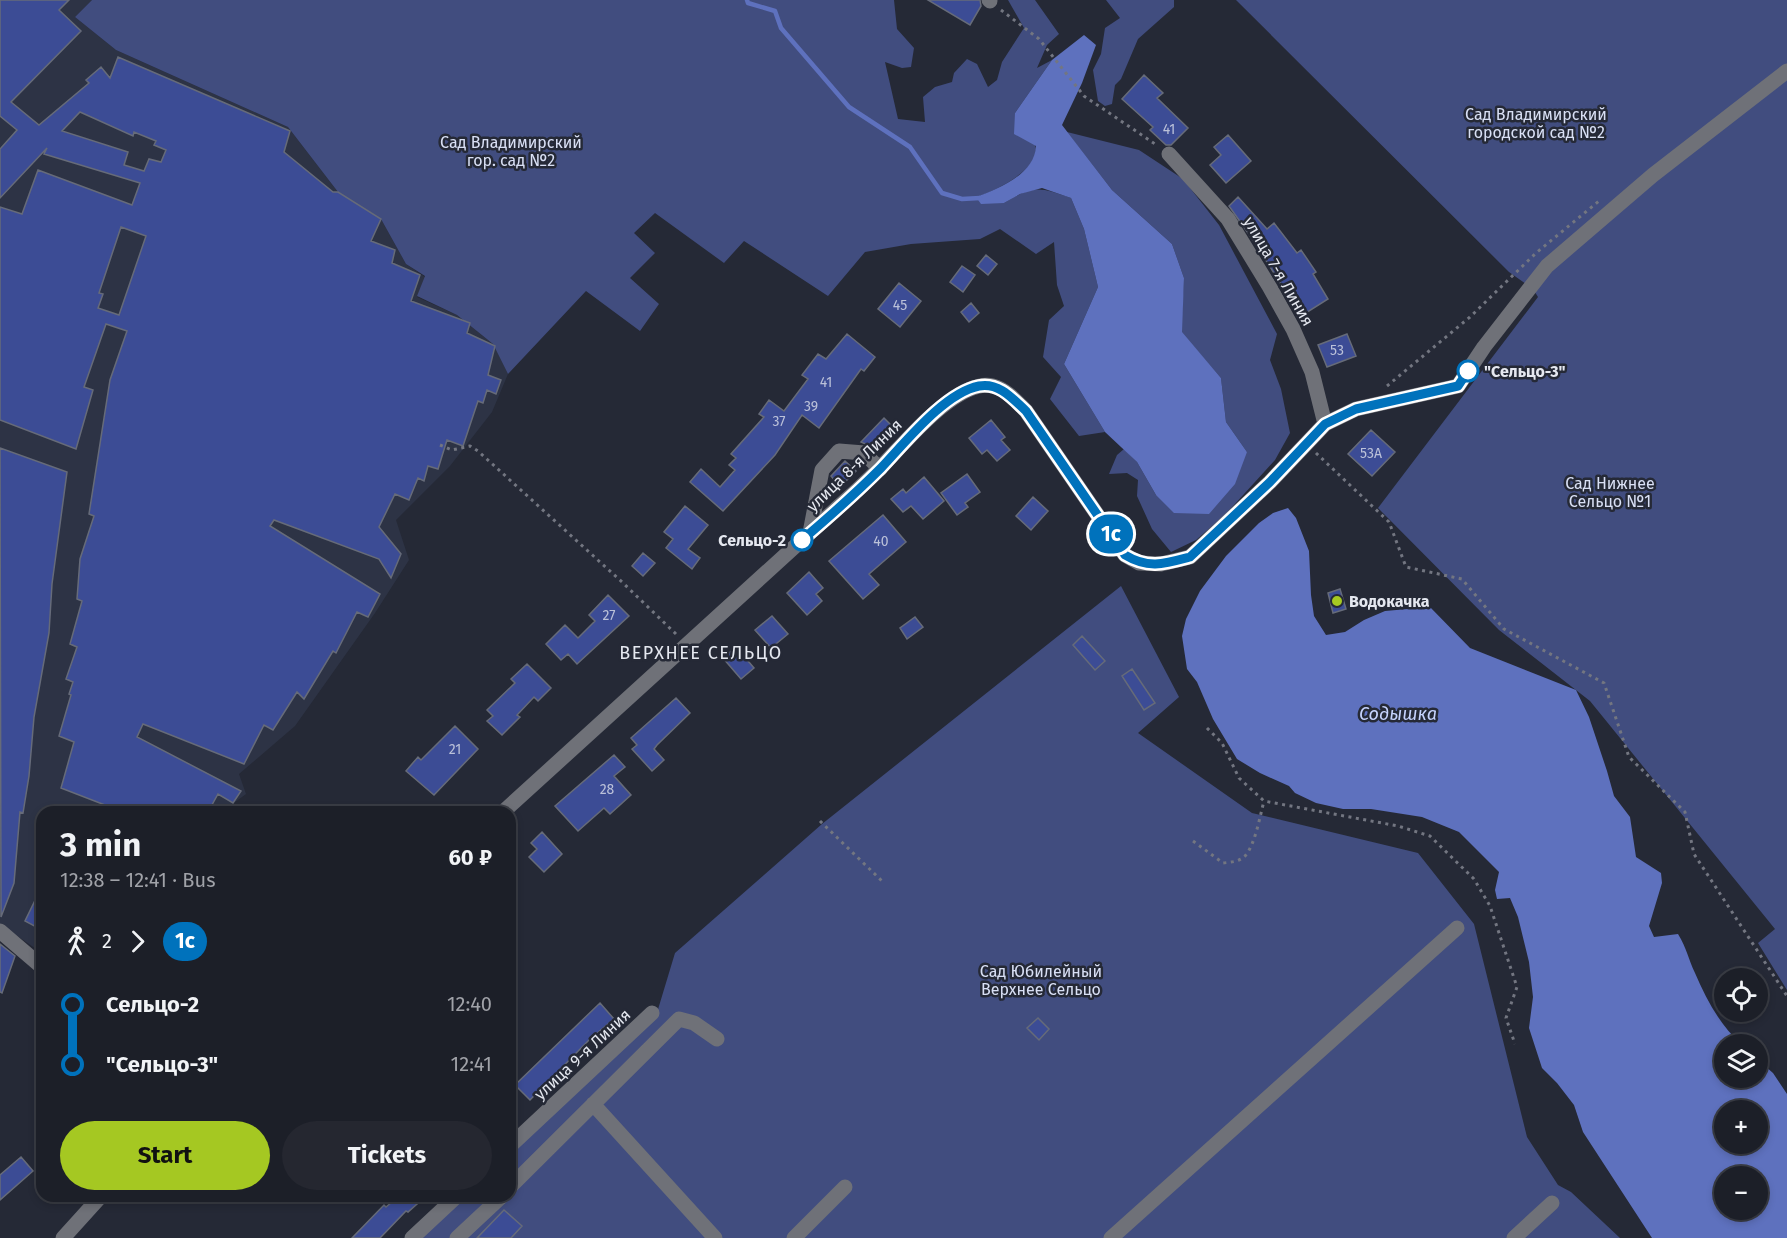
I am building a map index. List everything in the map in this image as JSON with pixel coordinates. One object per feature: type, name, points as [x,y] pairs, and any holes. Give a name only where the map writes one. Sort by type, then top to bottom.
[{"type":"street","points":[[1306,444],[1325,424],[1356,409],[1458,386],[1484,347],[1547,266],[1653,175],[1787,71]]},
{"type":"street","name":"улица 7-я Линия","points":[[1169,154],[1228,219],[1269,286],[1293,329],[1312,372],[1325,424]]},
{"type":"street","name":"улица 8-я Линия","points":[[510,806],[880,469],[922,424],[945,404],[967,391],[980,386],[994,386],[1009,395],[1026,411],[1125,555],[1139,563],[1161,564],[1190,557],[1270,482],[1306,444]]},
{"type":"street","points":[[810,533],[822,470],[839,451],[864,453],[880,469]]},
{"type":"street","points":[[1111,1238],[1458,928]]},
{"type":"street","points":[[0,930],[36,962]]},
{"type":"street","name":"улица 9-я Линия","points":[[516,1140],[652,1013]]},
{"type":"street","points":[[516,1181],[679,1019],[694,1023],[717,1039]]},
{"type":"street","points":[[593,1104],[715,1238]]},
{"type":"street","points":[[794,1238],[844,1187]]},
{"type":"street","points":[[63,1238],[96,1202]]},
{"type":"street","points":[[412,1238],[451,1202]]},
{"type":"street","points":[[457,1238],[496,1202]]},
{"type":"street","points":[[1514,1238],[1552,1203]]},
{"type":"path","points":[[989,0],[1039,39],[1084,96],[1169,154]]},
{"type":"path","points":[[1386,388],[1470,317],[1545,245],[1606,195]]},
{"type":"path","points":[[1306,444],[1389,522],[1406,567],[1462,579],[1504,629],[1604,683],[1629,757],[1685,812],[1694,854],[1787,996]]},
{"type":"path","points":[[440,445],[452,450],[470,446],[478,451],[622,582],[686,645]]},
{"type":"path","points":[[1207,728],[1222,743],[1239,777],[1264,801],[1398,826],[1430,836],[1474,879],[1490,906],[1517,987],[1506,1018],[1515,1044]]},
{"type":"path","points":[[1193,841],[1223,863],[1235,862],[1245,856],[1251,845],[1264,801]]},
{"type":"path","points":[[820,821],[883,882]]},
{"type":"shaded area","points":[[0,0],[92,0],[75,17],[116,50],[288,127],[338,192],[381,219],[406,264],[425,277],[417,297],[457,315],[493,344],[508,374],[492,412],[450,466],[396,520],[409,560],[375,613],[295,726],[239,774],[246,794],[230,806],[36,806],[36,949],[0,924]]},
{"type":"green space","name":"Сад Владимирский гор. сад №2","points":[[92,0],[894,0],[897,29],[914,48],[911,67],[902,68],[885,62],[898,119],[925,122],[923,97],[935,87],[952,82],[954,73],[967,59],[977,64],[988,87],[997,80],[1002,62],[1024,28],[1008,0],[1035,0],[1059,34],[1047,45],[1037,68],[1052,60],[1015,113],[1033,140],[1036,149],[1034,157],[1030,165],[1013,179],[977,197],[1004,203],[1023,193],[1044,190],[1071,198],[1084,229],[1098,287],[1064,364],[1105,432],[1079,436],[1050,399],[1061,377],[1043,357],[1049,320],[1064,306],[1057,285],[1054,242],[1036,254],[1000,229],[980,239],[911,244],[865,252],[828,296],[744,241],[724,263],[655,213],[634,233],[655,253],[630,278],[659,304],[640,331],[586,291],[508,374],[493,344],[457,315],[417,296],[425,276],[406,264],[381,219],[338,192],[288,127],[116,50],[75,17]]},
{"type":"green space","points":[[1106,0],[1174,0],[1174,7],[1138,39],[1121,79],[1115,85],[1112,104],[1105,106],[1098,101],[1093,70],[1101,54],[1105,28],[1120,18]]},
{"type":"green space","name":"Сад Нижнее Сельцо №1","points":[[1236,0],[1787,0],[1787,990],[1758,943],[1775,929],[1590,701],[1499,630],[1378,508],[1538,297],[1533,289],[1509,272]]},
{"type":"green space","points":[[1067,132],[1139,150],[1183,179],[1219,225],[1277,334],[1270,360],[1281,389],[1290,433],[1275,460],[1224,516],[1196,540],[1171,552],[1152,529],[1137,496],[1138,480],[1127,473],[1109,474],[1117,455],[1124,449],[1137,462],[1156,495],[1247,452],[1226,422],[1221,378],[1181,332],[1184,278],[1172,244],[1112,190]]},
{"type":"green space","name":"Сад Юбилейный Верхнее Сельцо","points":[[1121,586],[1179,697],[1138,733],[1252,813],[1418,853],[1474,924],[1527,1137],[1558,1185],[1571,1192],[1620,1238],[418,1238],[457,1202],[516,1202],[516,1146],[656,1016],[675,953],[822,824]]},
{"type":"water","points":[[1084,35],[1096,45],[1082,83],[1062,125],[1112,190],[1172,244],[1184,278],[1182,332],[1221,378],[1226,422],[1247,452],[1235,484],[1209,514],[1174,513],[1156,495],[1137,462],[1105,432],[1064,364],[1098,287],[1084,229],[1071,198],[1042,188],[1020,194],[1004,203],[981,204],[976,197],[995,190],[1014,179],[1029,165],[1036,146],[1014,134],[1015,113],[1052,60]]},
{"type":"water","name":"Содышка","points":[[1288,508],[1296,518],[1309,551],[1314,616],[1326,635],[1345,632],[1385,611],[1430,607],[1470,648],[1576,690],[1589,717],[1614,796],[1630,817],[1636,857],[1661,873],[1662,883],[1649,926],[1654,937],[1678,934],[1699,983],[1714,1010],[1714,1022],[1721,1022],[1731,1034],[1714,1034],[1714,1088],[1768,1088],[1768,1069],[1787,1094],[1787,1238],[1652,1238],[1583,1132],[1574,1105],[1542,1068],[1529,1028],[1533,997],[1529,962],[1518,917],[1510,898],[1497,899],[1495,890],[1499,872],[1459,832],[1422,817],[1371,809],[1343,809],[1316,803],[1237,759],[1213,719],[1197,682],[1187,669],[1182,636],[1186,619],[1200,591],[1226,556],[1259,523],[1273,513]]},
{"type":"building","points":[[0,0],[69,0],[59,10],[81,31],[11,102],[39,125],[89,83],[86,80],[101,67],[110,78],[118,57],[290,131],[284,152],[333,192],[338,192],[381,219],[371,241],[395,250],[392,263],[420,275],[411,301],[470,323],[467,333],[495,346],[488,375],[501,380],[496,394],[487,390],[483,403],[478,401],[463,446],[447,440],[438,469],[428,466],[424,481],[418,478],[409,500],[395,494],[379,527],[401,554],[391,578],[379,559],[274,520],[270,526],[380,594],[368,617],[357,612],[336,653],[333,651],[304,699],[297,692],[273,730],[264,725],[244,764],[143,724],[137,737],[241,791],[233,803],[218,794],[211,806],[108,806],[61,788],[74,742],[59,736],[73,682],[66,679],[77,647],[70,644],[82,601],[77,599],[80,559],[94,516],[89,514],[110,380],[127,331],[106,324],[84,387],[93,390],[76,449],[0,420],[0,207],[22,214],[38,170],[132,205],[140,183],[44,154],[47,148],[0,198],[0,149],[17,130],[0,116]],"holes":[[[80,112],[133,136],[134,132],[156,141],[154,145],[166,150],[161,162],[149,159],[144,171],[124,165],[128,152],[62,131]],[[121,227],[146,236],[119,315],[98,308],[103,294],[99,293]]]},
{"type":"building","points":[[928,0],[980,0],[981,6],[970,25]]},
{"type":"building","points":[[1144,75],[1163,93],[1157,98],[1188,128],[1171,145],[1166,145],[1150,130],[1153,127],[1122,99]]},
{"type":"building","points":[[1228,135],[1251,161],[1226,183],[1210,165],[1221,155],[1214,147]]},
{"type":"building","points":[[1238,197],[1267,229],[1274,223],[1297,253],[1301,250],[1316,272],[1313,274],[1328,299],[1298,318],[1291,305],[1293,303],[1229,206]]},
{"type":"building","points":[[986,255],[997,264],[988,275],[977,266]]},
{"type":"building","points":[[962,266],[975,275],[963,292],[950,282]]},
{"type":"building","points":[[899,283],[921,301],[900,327],[878,309]]},
{"type":"building","points":[[971,303],[979,313],[969,322],[961,312]]},
{"type":"building","points":[[847,334],[875,357],[864,371],[861,369],[819,428],[802,415],[775,455],[723,511],[690,482],[701,469],[720,487],[735,470],[729,465],[736,458],[731,454],[764,417],[759,414],[769,400],[784,411],[808,379],[802,375],[818,354],[826,359]]},
{"type":"building","points":[[1347,334],[1356,356],[1327,367],[1318,345]]},
{"type":"building","points":[[884,418],[896,430],[876,451],[861,442]]},
{"type":"building","points":[[991,420],[1005,437],[1001,440],[1010,450],[997,461],[987,450],[982,454],[969,438]]},
{"type":"building","points":[[1371,430],[1395,452],[1372,476],[1348,454]]},
{"type":"building","points":[[0,448],[67,472],[52,584],[49,633],[34,717],[23,813],[20,812],[14,883],[1,917]]},
{"type":"building","points":[[845,461],[856,471],[840,487],[831,476]]},
{"type":"building","points":[[967,474],[980,492],[965,503],[968,507],[957,515],[941,493]]},
{"type":"building","points":[[924,477],[944,501],[923,519],[911,506],[903,512],[891,499],[903,489],[906,493]]},
{"type":"building","points":[[1033,497],[1048,511],[1031,530],[1016,516]]},
{"type":"building","points":[[685,506],[708,525],[688,549],[700,558],[692,569],[666,548],[673,539],[664,532]]},
{"type":"building","points":[[883,515],[906,542],[869,574],[879,585],[863,599],[829,561]]},
{"type":"building","points":[[643,553],[655,563],[643,576],[632,566]]},
{"type":"building","points":[[809,572],[823,588],[816,594],[822,601],[807,615],[787,593]]},
{"type":"building","name":"Водокачка","points":[[1340,589],[1346,609],[1333,613],[1328,593]]},
{"type":"building","points":[[608,595],[629,616],[577,664],[568,654],[561,660],[546,644],[565,625],[578,638],[595,621],[589,615]]},
{"type":"building","points":[[772,616],[788,634],[771,648],[755,630]]},
{"type":"building","points":[[915,617],[923,627],[907,639],[900,628]]},
{"type":"building","points":[[1082,636],[1105,661],[1095,670],[1073,645]]},
{"type":"building","points":[[736,647],[754,668],[741,679],[723,658]]},
{"type":"building","points":[[527,664],[551,688],[538,701],[534,697],[517,715],[520,717],[502,735],[487,721],[493,716],[487,710],[515,683],[511,679]]},
{"type":"building","points":[[1132,669],[1155,703],[1144,710],[1122,676]]},
{"type":"building","points":[[676,698],[690,713],[654,749],[664,760],[652,771],[632,749],[637,745],[631,738]]},
{"type":"building","points":[[455,726],[478,749],[434,795],[406,771],[418,757],[421,760]]},
{"type":"building","points":[[614,755],[625,767],[614,776],[631,795],[610,814],[604,808],[578,831],[555,806]]},
{"type":"building","points":[[542,832],[562,854],[544,872],[529,857],[537,849],[531,843]]},
{"type":"building","points":[[36,898],[36,927],[25,921]]},
{"type":"building","points":[[0,944],[15,956],[2,993],[0,992]]},
{"type":"building","points":[[600,1003],[614,1019],[589,1040],[530,1100],[516,1084]]},
{"type":"building","points":[[1038,1018],[1049,1029],[1039,1040],[1027,1028]]},
{"type":"building","points":[[21,1157],[33,1171],[0,1200],[0,1175]]},
{"type":"building","points":[[392,1202],[419,1202],[408,1212],[406,1211],[380,1238],[352,1238],[384,1205],[386,1207]]},
{"type":"building","points":[[504,1210],[522,1226],[511,1238],[477,1238]]},
{"type":"waterway","points":[[747,0],[748,3],[775,11],[781,28],[849,107],[910,147],[942,193],[962,199],[980,198]]},
{"type":"bus line","name":"1с","points":[[802,540],[880,469],[922,424],[945,404],[980,386],[994,386],[1009,395],[1026,411],[1125,555],[1139,563],[1161,564],[1175,561],[1190,557],[1270,482],[1325,424],[1356,409],[1458,386],[1468,371]]},
{"type":"place","name":"\"Сельцо-3\"","points":[[1468,371]]},
{"type":"place","name":"Сельцо-2","points":[[802,540]]},
{"type":"place","name":"Водокачка","points":[[1337,601]]},
{"type":"district","name":"ВЕРХНЕЕ СЕЛЬЦО","points":[[701,653]]},
{"type":"park label","name":"Сад Владимирский городской сад №2","points":[[1536,123]]}]
